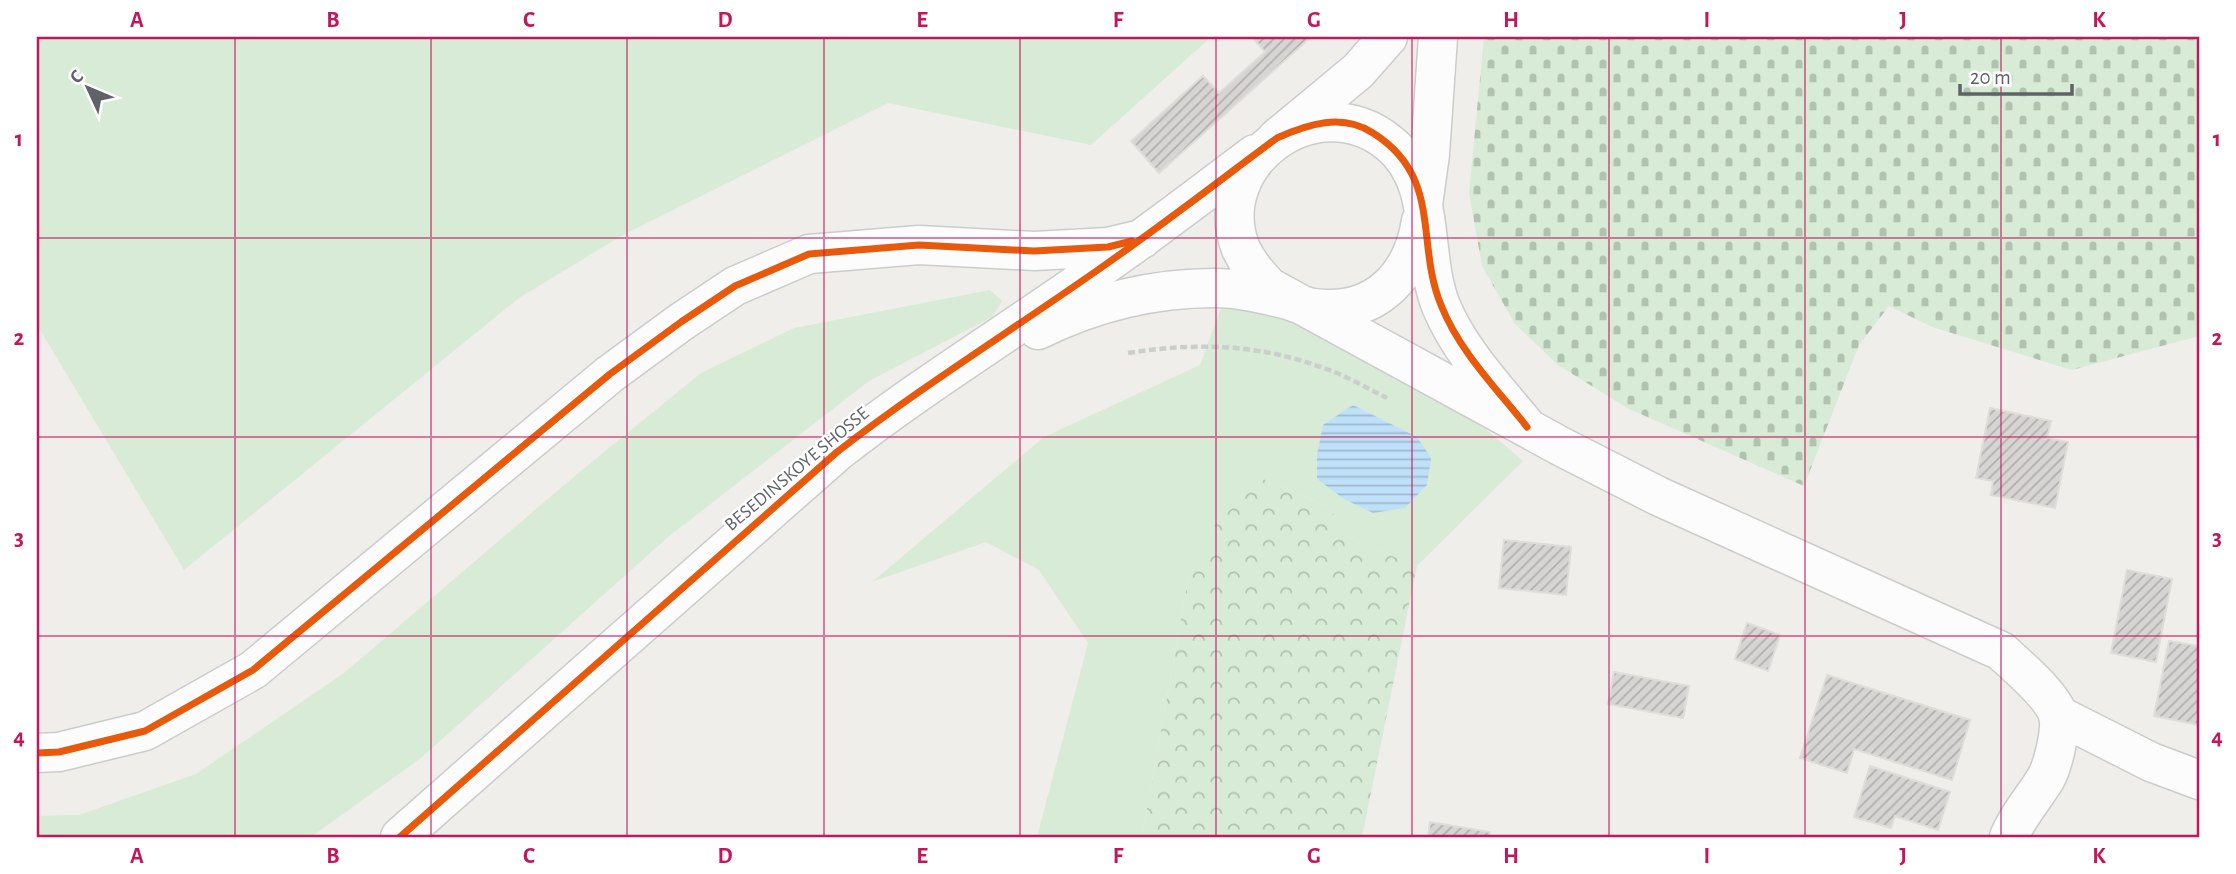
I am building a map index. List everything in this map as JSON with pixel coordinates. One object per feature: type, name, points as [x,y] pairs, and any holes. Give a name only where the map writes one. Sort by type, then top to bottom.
[{"type":"street","points":[[1388,37],[1358,71],[1277,138],[1245,175],[1237,198],[1236,223],[1241,247],[1252,269],[1269,287],[1290,301],[1658,496],[2001,651],[2039,685],[2058,715],[2057,744],[2047,775],[2009,837]]},
{"type":"street","points":[[1290,301],[1313,308],[1338,309],[1362,303],[1384,292],[1402,275],[1413,256],[1430,154],[1438,37]]},
{"type":"street","points":[[1277,138],[1301,127],[1322,122],[1346,123],[1369,130],[1389,143],[1406,161],[1423,205],[1435,288],[1441,307],[1468,353],[1527,427]]},
{"type":"street","name":"BESEDINSKOYE SHOSSE","points":[[400,837],[836,452],[894,407],[949,373],[1142,239],[1277,138]]},
{"type":"street","points":[[37,753],[59,752],[145,731],[253,670],[610,374],[736,286],[809,254],[919,245],[1047,251],[1108,247],[1142,239]]},
{"type":"street","name":"BESEDINSKOYE SHOSSE","points":[[949,373],[1052,323],[1138,295],[1218,288],[1240,289],[1290,301]]},
{"type":"street","points":[[437,837],[555,702]]},
{"type":"street","points":[[2058,715],[2151,762],[2199,780]]},
{"type":"path","points":[[1128,354],[1173,346],[1212,346],[1271,352],[1331,370],[1390,400]]},
{"type":"green space","points":[[37,37],[1211,37],[1091,145],[888,103],[623,235],[519,298],[184,570],[37,325]]},
{"type":"green space","points":[[1484,37],[2199,37],[2199,336],[2072,370],[1932,327],[1889,306],[1859,345],[1804,486],[1627,408],[1558,365],[1515,324],[1482,266],[1469,193]]},
{"type":"green space","points":[[990,290],[1002,301],[992,317],[869,381],[668,537],[421,758],[311,837],[37,837],[37,816],[79,815],[196,774],[344,673],[576,475],[701,373],[794,328]]},
{"type":"green space","points":[[1222,305],[1302,323],[1440,390],[1523,461],[1417,566],[1360,543],[1325,505],[1263,479],[1216,523],[1188,580],[1142,837],[1037,837],[1088,643],[1039,570],[986,542],[872,582],[1044,437],[1200,365]],"holes":[[[1353,405],[1416,437],[1430,458],[1427,485],[1405,508]]]},
{"type":"green space","points":[[1263,479],[1325,505],[1360,543],[1417,566],[1362,837],[1142,837],[1188,580],[1216,523]]},
{"type":"water","points":[[1353,405],[1417,437],[1431,458],[1427,485],[1405,508],[1373,513],[1344,499],[1317,479],[1317,455],[1323,425]]},
{"type":"building","points":[[1252,37],[1311,37],[1159,173],[1131,141],[1203,76],[1219,93],[1265,52]]},
{"type":"building","points":[[1990,408],[2051,421],[2047,438],[2068,442],[2055,508],[1991,495],[1993,481],[1976,478]]},
{"type":"building","points":[[1504,540],[1571,547],[1566,595],[1499,588]]},
{"type":"building","points":[[2127,570],[2172,579],[2156,662],[2111,653]]},
{"type":"building","points":[[1747,623],[1780,635],[1768,671],[1735,659]]},
{"type":"building","points":[[2169,641],[2199,646],[2199,725],[2154,716]]},
{"type":"building","points":[[1614,672],[1689,686],[1683,718],[1608,704]]},
{"type":"building","points":[[1827,675],[1970,720],[1952,780],[1854,749],[1847,773],[1800,758]]},
{"type":"building","points":[[1870,766],[1950,792],[1938,830],[1895,816],[1891,828],[1854,817]]},
{"type":"building","points":[[1430,822],[1490,832],[1489,837],[1428,837]]},
{"type":"cycle path","points":[[400,837],[837,452],[1124,251],[1277,138],[1301,128],[1325,123],[1349,123],[1373,133],[1395,150],[1410,170],[1418,190],[1424,212],[1433,281],[1449,322],[1480,369],[1527,427]]},
{"type":"cycle path","points":[[37,753],[59,752],[145,731],[253,670],[610,374],[735,286],[809,254],[919,245],[1034,251],[1108,247],[1132,241]]}]
